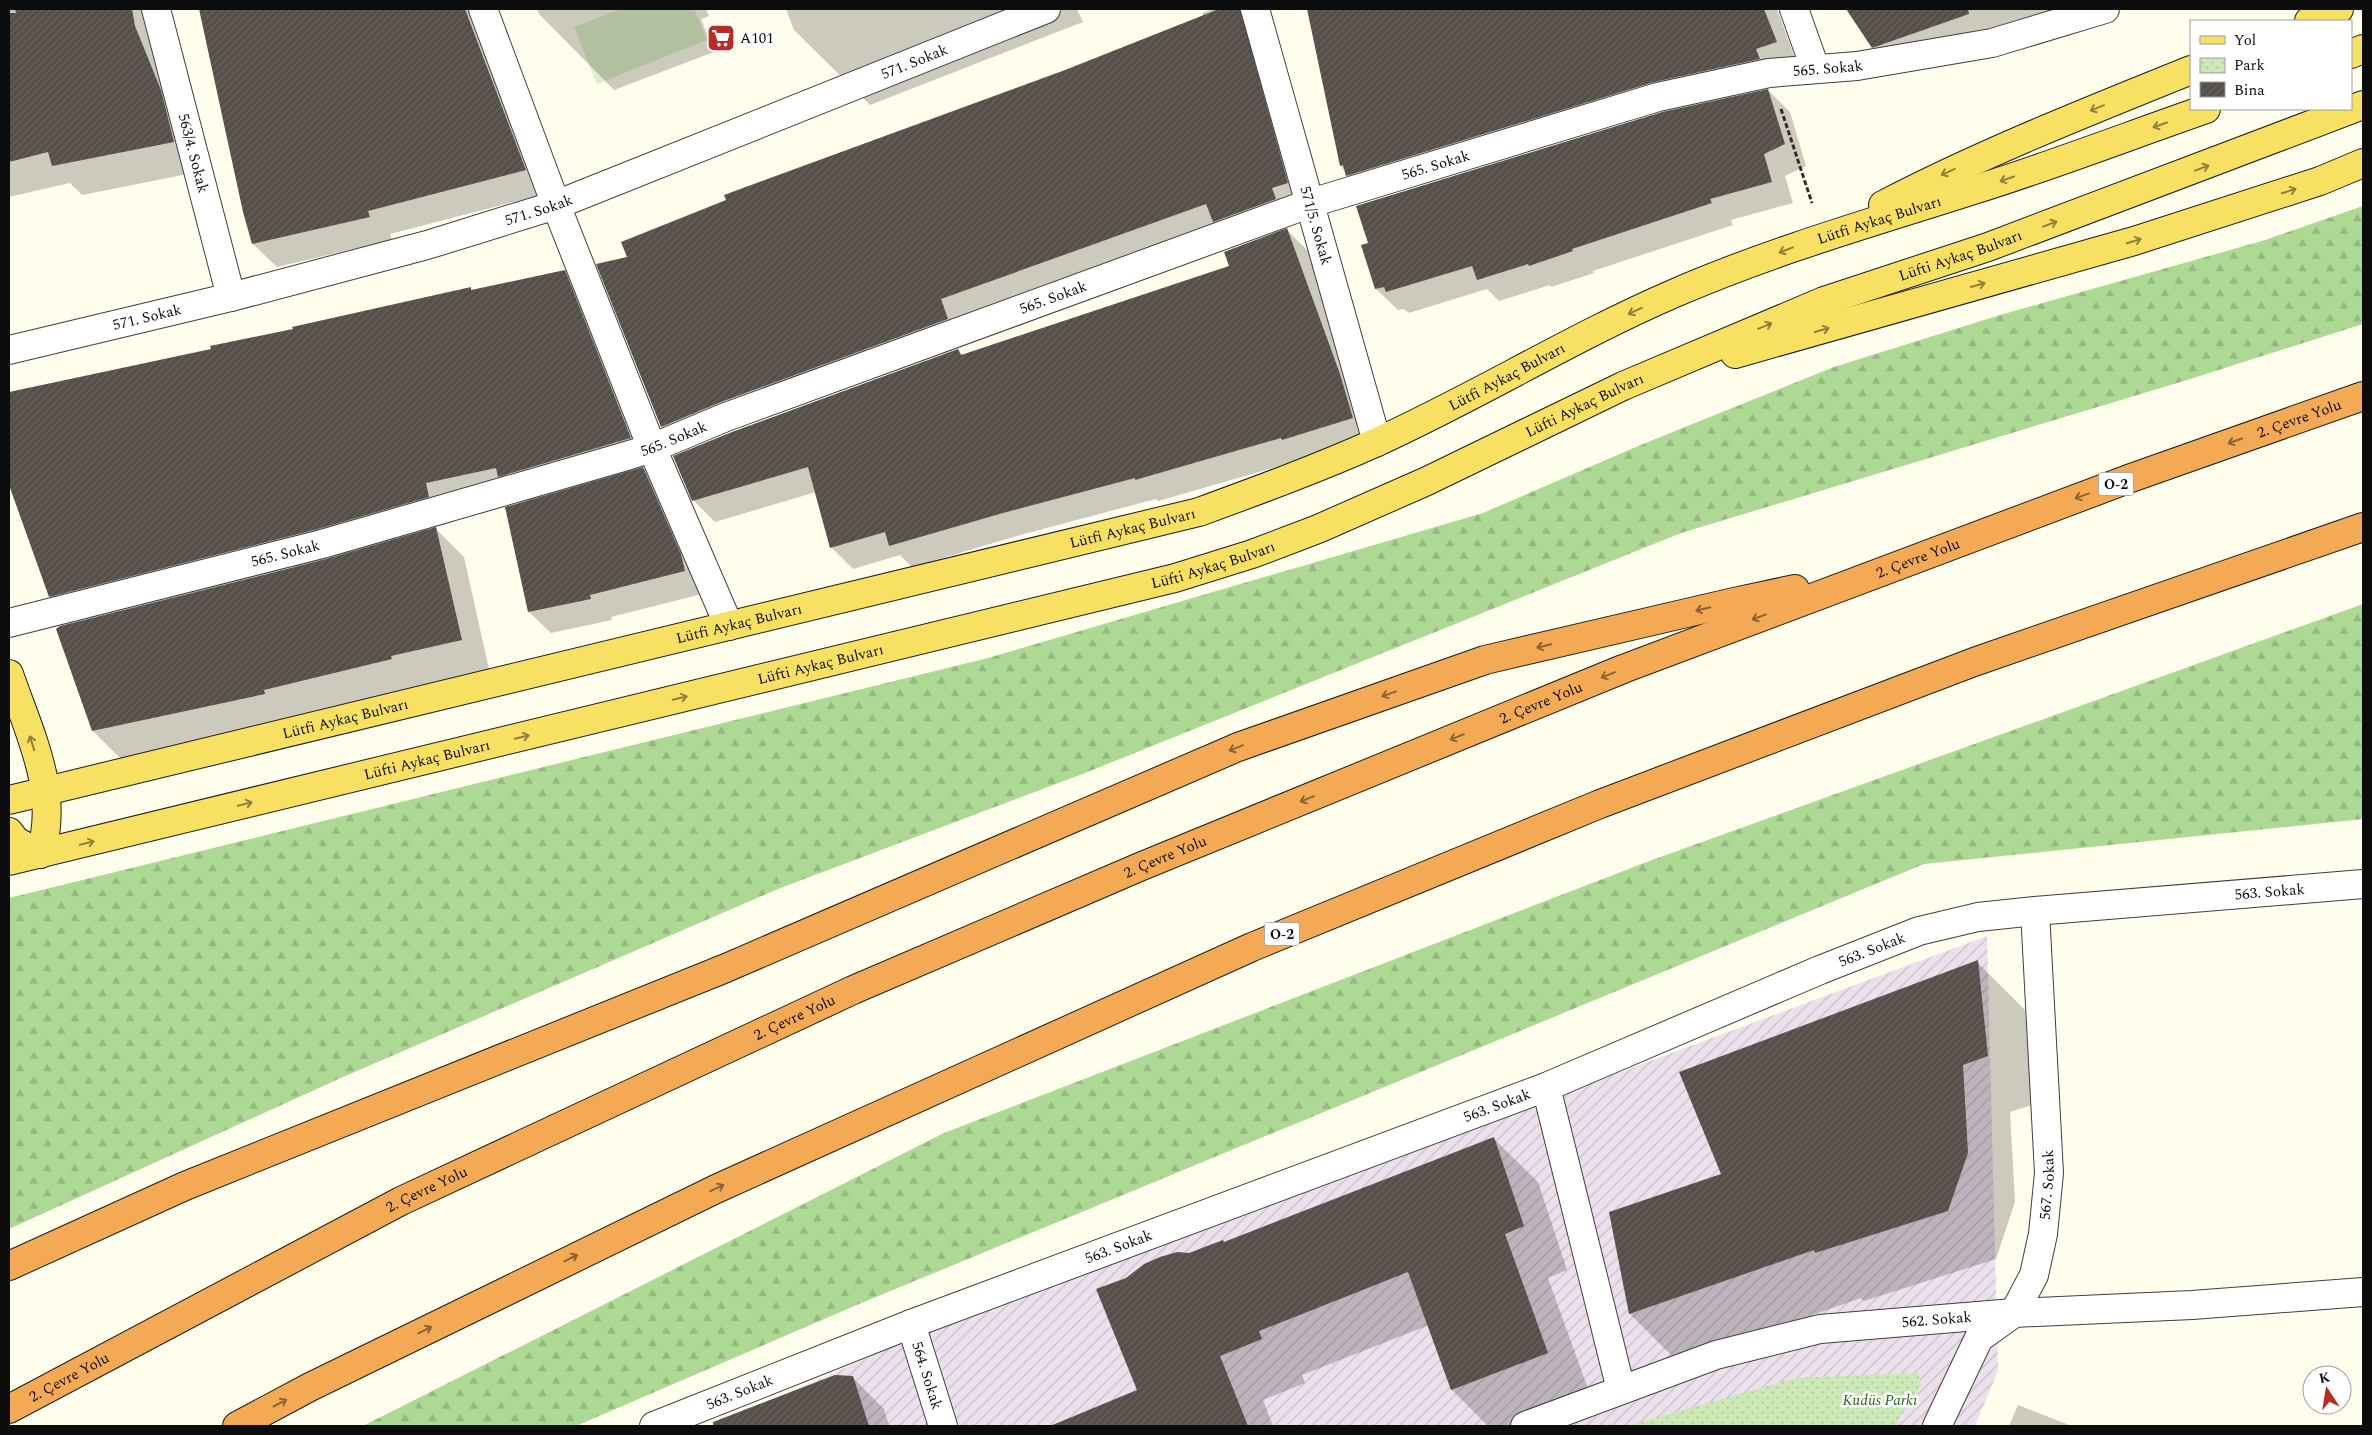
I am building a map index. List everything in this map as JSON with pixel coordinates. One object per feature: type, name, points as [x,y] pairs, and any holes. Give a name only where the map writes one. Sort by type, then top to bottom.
[{"type":"highway","name":"2. Çevre Yolu","points":[[9,1409],[401,1201],[853,990],[1142,866],[1614,673],[2131,478],[2363,396]]},
{"type":"highway","name":"O-2","points":[[237,1426],[319,1382],[716,1189],[1252,947],[1600,804],[1974,662],[2363,527]]},
{"type":"highway","points":[[9,1266],[185,1186],[726,968],[1238,747],[1485,660],[1734,602],[1870,575]]},
{"type":"main road","points":[[2311,20],[2339,9]]},
{"type":"main road","points":[[1823,236],[1938,176],[2020,140],[2190,70]]},
{"type":"main road","name":"Lüfti Aykaç Bulvarı","points":[[9,861],[1176,578],[1252,554],[1318,529],[1427,481],[1623,386],[1824,302],[1988,247],[2363,106]]},
{"type":"main road","name":"Lütfi Aykaç Bulvarı","points":[[9,800],[1199,512],[1282,481],[1377,442],[1493,385],[1597,329],[1676,292],[1823,236],[1981,188],[2203,110]]},
{"type":"main road","points":[[1623,386],[2134,241],[2320,181],[2363,163]]},
{"type":"main road","points":[[9,674],[46,790],[48,814],[46,838],[40,854],[16,841],[9,832]]},
{"type":"street","name":"563/4. Sokak","points":[[156,9],[231,297]]},
{"type":"street","points":[[483,9],[556,206],[652,448],[729,626]]},
{"type":"street","name":"571. Sokak","points":[[9,350],[231,297],[427,246],[556,206],[1046,9]]},
{"type":"street","name":"571/5. Sokak","points":[[1255,9],[1377,442]]},
{"type":"street","points":[[1794,9],[1816,68]]},
{"type":"street","name":"565. Sokak","points":[[9,623],[322,544],[652,448],[726,417],[1311,203],[1658,97],[1769,73],[1857,66],[1992,43],[2105,9]]},
{"type":"street","name":"563. Sokak","points":[[654,1426],[911,1324],[1546,1087],[1820,970],[1919,931],[1978,917],[2363,884]]},
{"type":"street","name":"567. Sokak","points":[[1937,1426],[1979,1338],[2014,1313],[2034,1275],[2043,1234],[2049,1173],[2035,911]]},
{"type":"street","points":[[1546,1087],[1621,1390]]},
{"type":"street","name":"562. Sokak","points":[[1538,1424],[1621,1390],[1716,1355],[1820,1329],[2014,1313],[2192,1305],[2363,1292]]},
{"type":"street","name":"564. Sokak","points":[[911,1324],[943,1426]]},
{"type":"path","points":[[1769,73],[1823,236]]},
{"type":"shaded area","points":[[1987,936],[1998,1371],[1975,1426],[715,1426],[952,1320]]},
{"type":"green space","points":[[621,9],[694,9],[707,40],[597,84],[574,27]]},
{"type":"green space","points":[[2363,206],[2363,324],[2187,380],[1681,533],[1085,773],[778,889],[343,1077],[9,1229],[9,898],[988,658],[1483,513],[1643,444],[1834,367],[2000,315],[2262,241]]},
{"type":"green space","points":[[2363,604],[2363,819],[1924,864],[859,1304],[576,1426],[363,1426],[944,1133],[1652,860]]},
{"type":"green space","name":"Kudüs Parkı","points":[[1919,1373],[1920,1386],[1895,1426],[1627,1426],[1796,1378]]},
{"type":"building","points":[[15,9],[132,9],[135,26],[161,90],[174,142],[52,166],[48,152],[9,162],[9,13],[16,13]]},
{"type":"building","points":[[199,9],[465,9],[526,170],[368,211],[370,217],[252,244],[243,212]]},
{"type":"building","points":[[1219,9],[1240,9],[1288,183],[1272,188],[1276,199],[1213,222],[1206,204],[941,299],[948,319],[721,402],[661,427],[596,264],[627,257],[621,242],[726,200],[724,195],[1065,70]]},
{"type":"building","points":[[1307,9],[1764,9],[1777,42],[1756,49],[1760,59],[1654,82],[1346,176],[1343,165],[1340,166]]},
{"type":"building","points":[[1846,9],[1968,9],[1969,14],[1872,48]]},
{"type":"building","points":[[1768,89],[1785,144],[1764,154],[1772,182],[1710,199],[1712,203],[1572,249],[1573,251],[1529,266],[1528,264],[1477,280],[1472,266],[1386,292],[1384,287],[1375,289],[1361,245],[1368,243],[1356,206],[1662,112]]},
{"type":"building","points":[[1287,228],[1340,374],[1353,418],[1282,440],[1281,438],[1135,480],[1135,478],[1003,513],[889,546],[885,532],[830,548],[808,467],[692,501],[673,456],[732,432],[958,349],[961,355],[1229,266],[1224,252]]},
{"type":"building","points":[[565,270],[631,438],[498,477],[496,468],[426,483],[429,497],[318,529],[49,597],[9,485],[9,392],[211,349],[210,346],[293,329],[292,327],[471,287],[471,290]]},
{"type":"building","points":[[643,467],[681,554],[685,571],[590,595],[591,599],[528,612],[505,507]]},
{"type":"building","points":[[436,527],[462,640],[391,656],[392,659],[264,690],[265,694],[92,731],[56,629],[60,626],[326,559]]},
{"type":"building","points":[[1978,960],[1988,1056],[1963,1065],[1968,1153],[1948,1211],[1815,1253],[1814,1250],[1629,1314],[1609,1212],[1721,1174],[1679,1072]]},
{"type":"building","points":[[1494,1137],[1524,1226],[1505,1234],[1548,1353],[1451,1390],[1408,1272],[1259,1331],[1262,1339],[1220,1356],[1248,1426],[1050,1426],[1137,1390],[1096,1289],[1126,1278],[1144,1264],[1160,1257],[1177,1252],[1189,1253],[1223,1240],[1224,1242]]},
{"type":"building","points":[[835,1375],[853,1376],[869,1426],[713,1426],[713,1422]]},
{"type":"place","name":"A101","points":[[721,38]]}]
